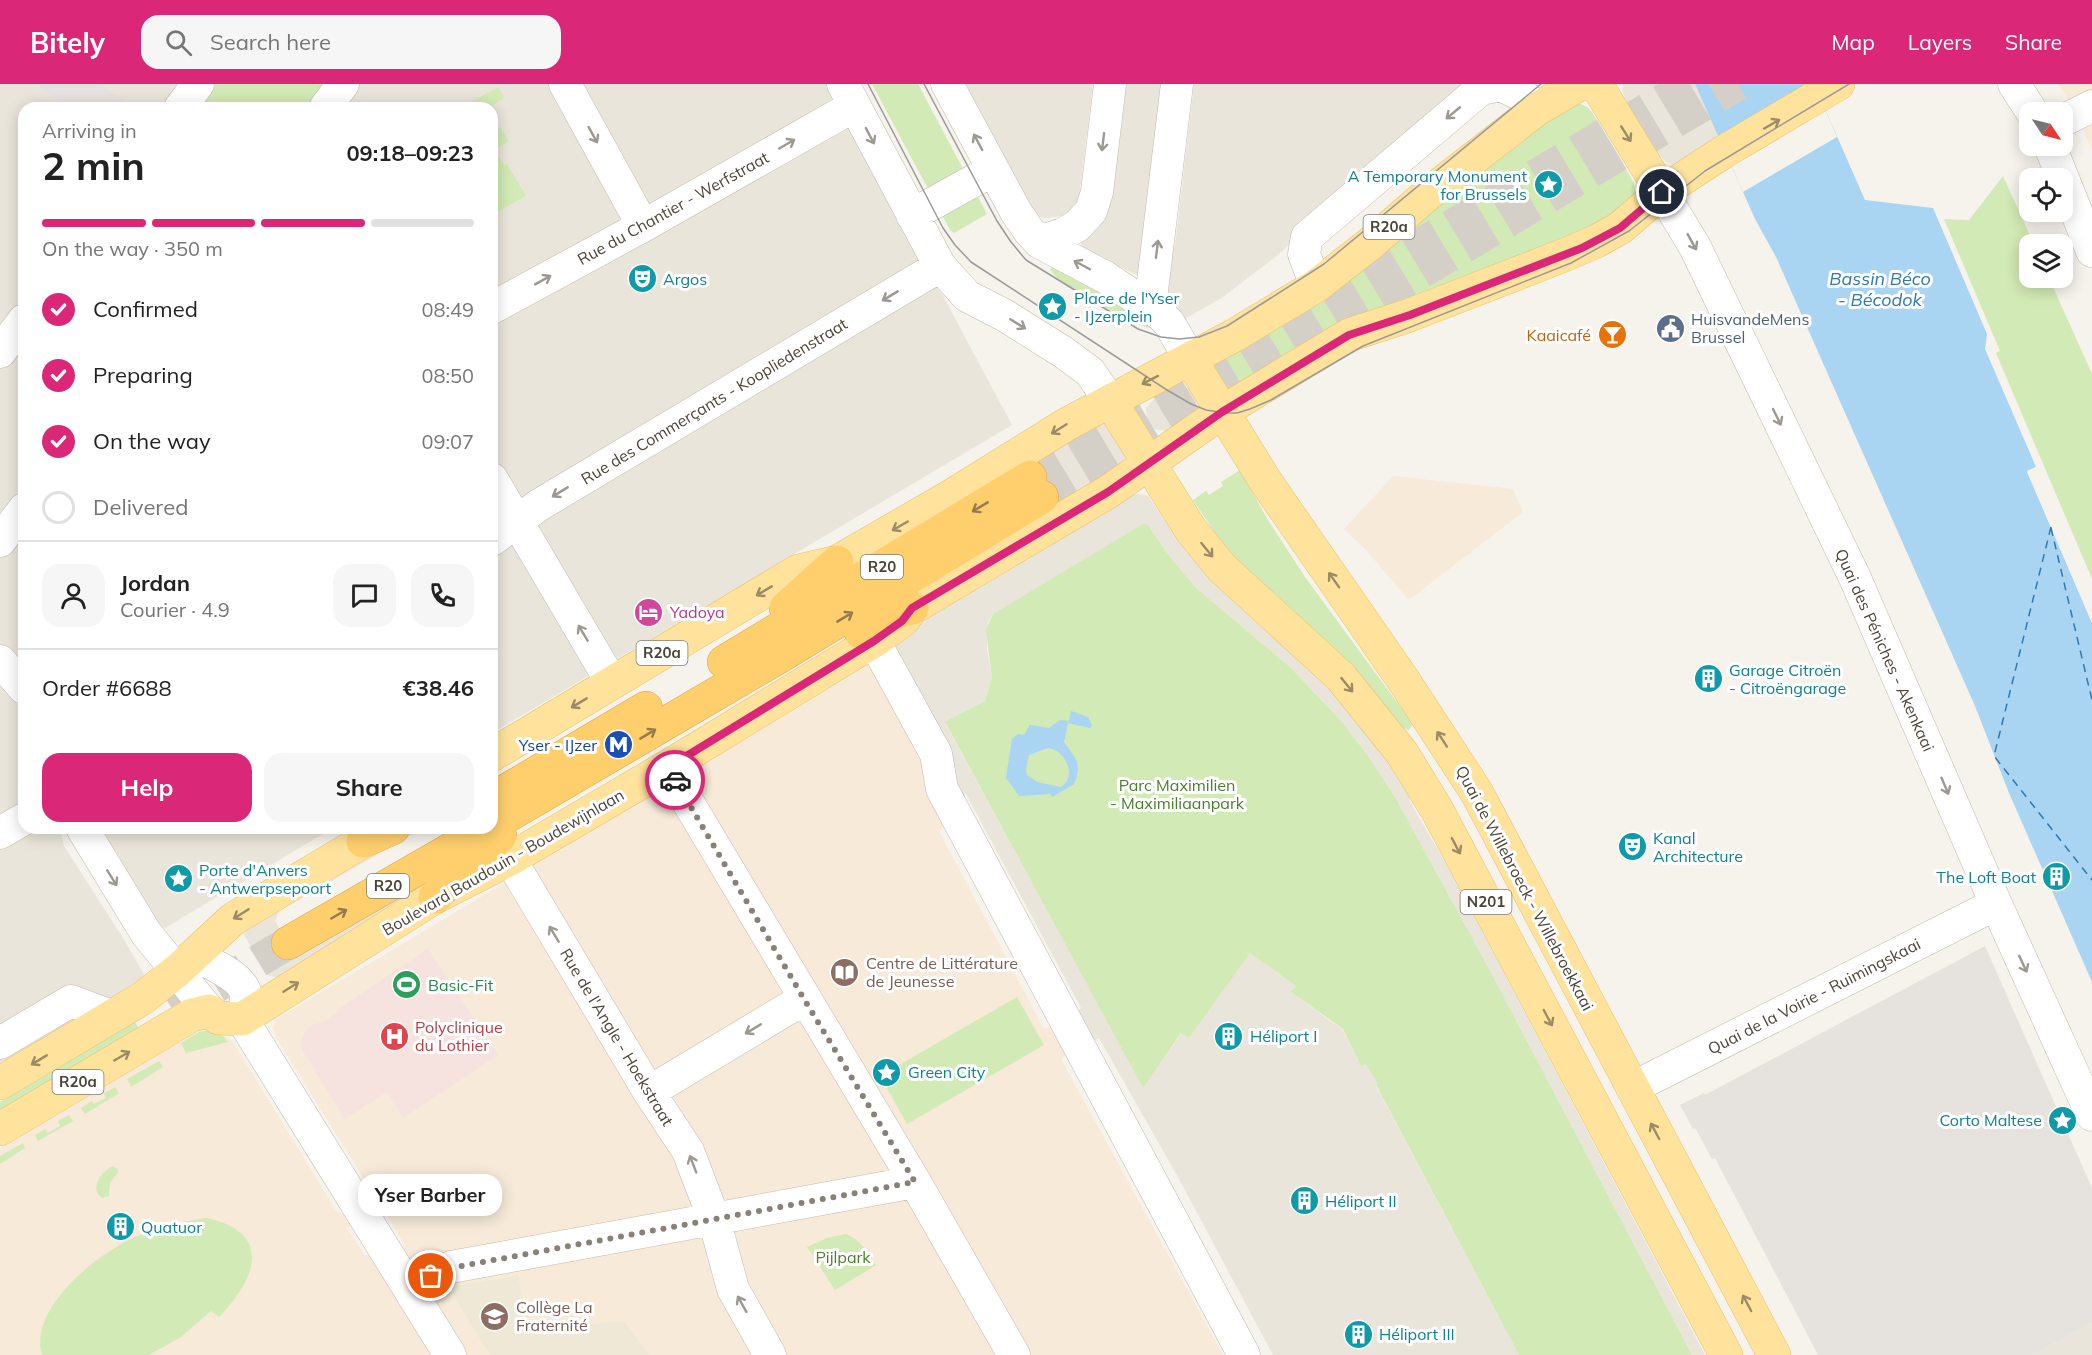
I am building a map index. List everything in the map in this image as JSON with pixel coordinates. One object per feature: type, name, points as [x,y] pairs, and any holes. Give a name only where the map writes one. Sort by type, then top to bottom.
[{"type":"highway","name":"R20","points":[[498,797],[545,781],[777,658],[1036,487],[734,656],[545,781],[498,820]]},
{"type":"highway","points":[[734,656],[837,562]]},
{"type":"highway","points":[[777,658],[838,645],[896,612],[912,608]]},
{"type":"highway","points":[[498,778],[512,770],[545,781],[498,831]]},
{"type":"highway","name":"R20","points":[[433,834],[282,934],[476,834]]},
{"type":"highway","points":[[435,897],[495,834]]},
{"type":"main road","name":"R20a","points":[[1191,359],[1316,286],[1429,193],[1537,109],[1580,84]]},
{"type":"main road","points":[[1596,84],[1662,192]]},
{"type":"main road","points":[[1222,412],[1191,359],[1110,401],[1149,464],[1222,412],[1349,335],[1410,315],[1597,241],[1620,228],[1662,192],[1725,151],[1829,90]]},
{"type":"main road","name":"R20a","points":[[498,750],[798,571],[837,562],[951,496],[1067,423],[1110,401]]},
{"type":"main road","name":"Quai de Willebroeck - Willebroekkaai","points":[[1222,412],[1266,482],[1398,672],[1477,793],[1774,1355]]},
{"type":"main road","name":"Boulevard Baudouin - Boudewijnlaan","points":[[242,1019],[435,897],[510,859],[667,768],[874,641],[902,621],[912,608],[1108,492],[1149,464]]},
{"type":"main road","name":"N201","points":[[1149,464],[1191,530],[1222,568],[1341,677],[1402,753],[1437,810],[1726,1355]]},
{"type":"main road","points":[[1437,810],[1477,793]]},
{"type":"main road","name":"R20a","points":[[0,1083],[143,998],[186,963],[233,919],[369,834]]},
{"type":"main road","name":"R20a","points":[[0,1129],[192,1015],[209,1011]]},
{"type":"main road","points":[[209,1011],[218,1018],[242,1019]]},
{"type":"street","points":[[184,102],[198,84]]},
{"type":"street","points":[[330,102],[343,84]]},
{"type":"street","points":[[565,84],[643,226]]},
{"type":"street","points":[[947,84],[1016,212],[1029,231],[1040,242],[1105,277],[1150,307],[1169,323],[1191,359]]},
{"type":"street","points":[[1040,242],[1077,226],[1091,211],[1097,192],[1110,84]]},
{"type":"street","points":[[1150,307],[1177,84]]},
{"type":"street","points":[[2014,84],[2026,102]]},
{"type":"street","points":[[1316,286],[1304,254],[1307,237],[1481,89],[1500,85],[1525,97],[1537,109]]},
{"type":"street","points":[[848,95],[940,266],[967,296],[1004,315],[1090,372],[1110,401]]},
{"type":"street","name":"Rue du Chantier - Werfstraat","points":[[498,305],[643,226],[848,95]]},
{"type":"street","points":[[2073,116],[2092,106]]},
{"type":"street","points":[[2054,156],[2092,251]]},
{"type":"street","points":[[912,215],[993,170]]},
{"type":"street","name":"Quai des Péniches - Akenkaai","points":[[1662,192],[1695,247],[1855,578],[1996,904],[2092,1115]]},
{"type":"street","name":"Rue des Commerçants - Koopliedenstraat","points":[[498,536],[539,505],[940,266]]},
{"type":"street","points":[[0,352],[18,328]]},
{"type":"street","points":[[498,489],[612,683]]},
{"type":"street","points":[[0,541],[18,517]]},
{"type":"street","points":[[874,641],[936,754],[942,789],[1244,1355]]},
{"type":"street","points":[[667,768],[915,1182],[1014,1355]]},
{"type":"street","points":[[0,833],[18,822]]},
{"type":"street","points":[[86,834],[146,933],[186,963],[236,979],[242,985],[246,997],[242,1019],[450,1355]]},
{"type":"street","name":"Rue de l'Angle - Hoekstraat","points":[[510,859],[649,1092],[688,1151],[714,1219],[733,1289],[770,1355]]},
{"type":"street","name":"Quai de la Voirie - Ruimingskaai","points":[[1632,1088],[1996,904]]},
{"type":"street","points":[[186,963],[209,1011]]},
{"type":"street","points":[[649,1092],[804,999]]},
{"type":"street","points":[[0,1043],[71,1000],[111,1016]]},
{"type":"street","points":[[413,1296],[431,1276],[451,1268],[915,1182]]},
{"type":"shaded area","points":[[0,84],[181,84],[168,102],[18,102],[18,318],[0,342]]},
{"type":"shaded area","points":[[36,84],[100,84],[126,102],[61,102]]},
{"type":"shaded area","points":[[359,84],[836,84],[842,99],[498,290],[498,102],[346,102]]},
{"type":"shaded area","points":[[953,84],[1093,84],[1080,190],[1089,191],[1070,215],[1046,218],[1030,214]]},
{"type":"shaded area","points":[[1124,84],[1163,84],[1143,274],[1137,275],[1084,250],[1080,241]]},
{"type":"shaded area","points":[[1194,84],[1474,84],[1274,258],[1223,297],[1183,320],[1163,290],[1167,245],[1175,246]]},
{"type":"shaded area","points":[[1623,84],[1695,84],[1719,137],[1674,165],[1665,161],[1625,99]]},
{"type":"shaded area","points":[[2058,84],[2092,84],[2092,150],[2073,102],[2070,102]]},
{"type":"shaded area","points":[[846,118],[1012,425],[498,729],[498,540],[525,505],[498,465],[498,312]]},
{"type":"shaded area","points":[[18,346],[18,507],[0,531],[0,361]]},
{"type":"shaded area","points":[[1178,386],[1188,388],[1193,392],[1197,400],[1195,411],[1171,429],[1165,431],[1155,429],[1147,421],[1146,408],[1155,398]]},
{"type":"shaded area","points":[[1094,422],[1105,423],[1126,457],[1126,465],[849,632],[820,586]]},
{"type":"shaded area","points":[[1393,476],[1513,489],[1523,512],[1409,600],[1365,549],[1344,529]]},
{"type":"shaded area","points":[[1131,495],[1148,496],[1169,527],[1177,526],[1322,677],[1411,791],[1409,800],[1453,876],[1705,1355],[1692,1355],[1487,965],[1395,797],[1368,756],[1343,723],[1290,667],[1196,588],[1170,557],[1148,525],[993,614],[988,622],[987,649],[992,678],[985,701],[945,723],[1143,1087],[1182,1033],[1189,1038],[1249,952],[1296,986],[1292,993],[1343,1030],[1361,1066],[1366,1063],[1376,1086],[1519,1355],[1273,1355],[1179,1179],[1099,1038],[1093,1041],[1076,1012],[1081,1008],[966,794],[960,797],[895,646],[900,635],[1049,547]]},
{"type":"shaded area","points":[[18,527],[18,664],[0,644],[0,551]]},
{"type":"shaded area","points":[[869,665],[922,758],[946,826],[939,831],[1044,1029],[1051,1026],[1068,1055],[1061,1059],[1223,1355],[0,1355],[0,1148],[202,1029],[209,1028],[222,1033],[233,1042],[337,1212],[347,1216],[353,1225],[347,1228],[365,1256],[371,1253],[377,1262],[405,1245],[277,1039],[273,1028],[275,1020]]},
{"type":"shaded area","points":[[0,684],[18,704],[18,834],[61,834],[64,846],[145,976],[142,981],[0,1068]]},
{"type":"shaded area","name":"Porte d'Anvers - Antwerpsepoort","points":[[98,834],[323,834],[165,928],[158,923]]},
{"type":"shaded area","points":[[393,834],[414,834],[279,911],[275,921],[294,952],[300,951],[304,954],[478,846],[461,868],[277,978],[267,975],[242,931]]},
{"type":"shaded area","points":[[1985,946],[2092,1188],[2092,1323],[2032,1355],[1818,1355],[1715,1158],[1712,1159],[1680,1105],[1704,1093],[1705,1095]]},
{"type":"shaded area","name":"Polyclinique du Lothier","points":[[428,949],[498,1055],[403,1118],[387,1092],[345,1119],[303,1052],[301,1043],[304,1034],[308,1028],[323,1022],[338,1012],[337,1010]]},
{"type":"shaded area","name":"Collège La Fraternité","points":[[518,1276],[529,1334],[623,1320],[649,1355],[490,1355],[452,1293],[455,1286]]},
{"type":"shaded area","points":[[2092,1323],[2092,1355],[2032,1355]]},
{"type":"green space","points":[[216,84],[326,84],[312,102],[202,102]]},
{"type":"green space","points":[[872,84],[918,84],[987,214],[954,233],[950,230]]},
{"type":"green space","points":[[498,87],[504,98],[498,102],[470,102]]},
{"type":"green space","points":[[1577,102],[1592,112],[1634,183],[1633,200],[1598,223],[1326,337],[1322,331],[1309,338],[1305,331],[1300,334],[1306,349],[1237,385],[1225,376],[1223,368],[1229,354],[1529,126]]},
{"type":"green space","points":[[500,127],[509,141],[498,148],[498,128]]},
{"type":"green space","points":[[498,155],[504,165],[507,164],[526,196],[498,212]]},
{"type":"green space","points":[[2003,176],[2019,211],[2019,222],[2024,222],[2029,234],[2019,234],[2019,288],[2053,288],[2092,374],[2092,579],[1996,353],[2000,351],[1944,219],[1969,220]]},
{"type":"green space","points":[[1053,267],[1099,285],[1151,326],[1149,328],[1134,322],[1078,292],[1055,276],[1050,269]]},
{"type":"green space","points":[[1240,470],[1268,520],[1305,577],[1413,724],[1409,730],[1403,728],[1225,548],[1193,500],[1206,491],[1209,495],[1223,486],[1221,482]]},
{"type":"green space","name":"Parc Maximilien - Maximiliaanpark","points":[[1143,524],[1148,525],[1170,557],[1196,588],[1290,667],[1343,723],[1368,756],[1395,797],[1487,965],[1692,1355],[1519,1355],[1377,1084],[1366,1064],[1361,1066],[1343,1029],[1291,992],[1296,986],[1250,953],[1189,1038],[1181,1033],[1143,1088],[945,722],[985,701],[992,678],[986,630],[993,614]]},
{"type":"green space","points":[[1017,997],[1044,1045],[907,1124],[880,1076]]},
{"type":"green space","points":[[135,1022],[139,1029],[0,1112],[0,1102]]},
{"type":"green space","points":[[206,1031],[223,1036],[228,1042],[186,1053],[181,1043],[199,1032]]},
{"type":"green space","points":[[159,1061],[163,1067],[131,1087],[127,1079]]},
{"type":"green space","points":[[115,1087],[119,1093],[85,1114],[81,1108],[92,1101],[94,1104],[106,1098],[104,1093]]},
{"type":"green space","points":[[69,1115],[73,1121],[38,1141],[35,1135],[45,1129],[48,1133],[60,1126],[58,1121]]},
{"type":"green space","points":[[23,1143],[25,1148],[0,1164],[0,1156]]},
{"type":"green space","points":[[113,1166],[118,1169],[118,1172],[110,1183],[109,1196],[102,1198],[97,1190],[98,1180]]},
{"type":"green space","points":[[207,1218],[228,1225],[242,1234],[250,1246],[252,1259],[242,1288],[219,1317],[211,1311],[181,1337],[149,1355],[42,1355],[41,1337],[46,1318],[71,1283],[88,1267],[106,1253],[140,1235],[173,1224]]},
{"type":"green space","name":"Pijlpark","points":[[846,1234],[860,1243],[876,1265],[835,1290],[807,1247],[827,1238]]},
{"type":"water","name":"Bassin Béco - Bécodok","points":[[1695,84],[1814,84],[1865,200],[1933,208],[1987,334],[1985,349],[2036,467],[2027,472],[2092,623],[2092,982],[2009,793],[1975,706],[1776,257],[1755,219]]},
{"type":"water","points":[[1071,711],[1088,717],[1092,725],[1090,728],[1068,723],[1064,742],[1078,765],[1074,784],[1052,797],[1050,794],[1019,796],[1006,778],[1012,739],[1018,734],[1024,735],[1030,725],[1049,728],[1060,720],[1069,721]],"holes":[[[1048,748],[1064,758],[1069,770],[1069,777],[1061,787],[1037,782],[1027,775],[1026,770],[1029,755]]]},
{"type":"pier","points":[[1814,84],[1837,137],[1743,192],[1719,137]]},
{"type":"pier","points":[[2038,466],[2038,469],[2031,473],[2092,616],[2092,623],[2027,471]]},
{"type":"ferry route","points":[[2051,527],[1994,756],[2092,880]]},
{"type":"ferry route","points":[[2051,528],[2092,700]]},
{"type":"tunnel","points":[[1030,477],[1690,84]]},
{"type":"tunnel","points":[[1042,497],[1738,84]]},
{"type":"tunnel","points":[[174,1012],[288,943]]},
{"type":"tram line","points":[[868,84],[943,228],[971,262],[1167,390],[1206,410],[1225,413],[1237,413],[1271,400],[1363,346],[1571,263],[1629,231],[1705,171],[1849,84]]},
{"type":"tram line","points":[[924,84],[997,221],[1026,260],[1138,329],[1161,337],[1179,339],[1199,337],[1227,326],[1324,264],[1541,84]]},
{"type":"way so far","points":[[431,1276],[451,1268],[915,1182],[675,780]]},
{"type":"place","name":"A Temporary Monument for Brussels","points":[[1548,185]]},
{"type":"place","name":"Argos","points":[[642,279]]},
{"type":"place","name":"Place de l'Yser - IJzerplein","points":[[1053,307]]},
{"type":"place","name":"HuisvandeMens Brussel","points":[[1670,328]]},
{"type":"place","name":"Kaaicafé","points":[[1612,335]]},
{"type":"place","name":"Yadoya","points":[[649,612]]},
{"type":"place","name":"Garage Citroën - Citroëngarage","points":[[1708,679]]},
{"type":"place","name":"Yser - IJzer","points":[[618,745]]},
{"type":"place","name":"Kanal Architecture","points":[[1632,847]]},
{"type":"place","name":"The Loft Boat","points":[[2057,877]]},
{"type":"place","name":"Porte d'Anvers - Antwerpsepoort","points":[[178,879]]},
{"type":"place","name":"Centre de Littérature de Jeunesse","points":[[845,972]]},
{"type":"place","name":"Basic-Fit","points":[[407,985]]},
{"type":"place","name":"Polyclinique du Lothier","points":[[394,1036]]},
{"type":"place","name":"Héliport I","points":[[1229,1036]]},
{"type":"place","name":"Green City","points":[[887,1072]]},
{"type":"place","name":"Corto Maltese","points":[[2063,1120]]},
{"type":"place","name":"Héliport II","points":[[1304,1201]]},
{"type":"place","name":"Quatuor","points":[[120,1227]]},
{"type":"place","name":"Yser Barber","points":[[431,1276]]},
{"type":"place","name":"Collège La Fraternité","points":[[495,1316]]},
{"type":"place","name":"Héliport III","points":[[1358,1334]]},
{"type":"route","points":[[675,780],[667,768],[874,641],[902,621],[912,608],[1108,492],[1263,386],[1349,335],[1410,315],[1597,241],[1620,228],[1662,192]]}]
